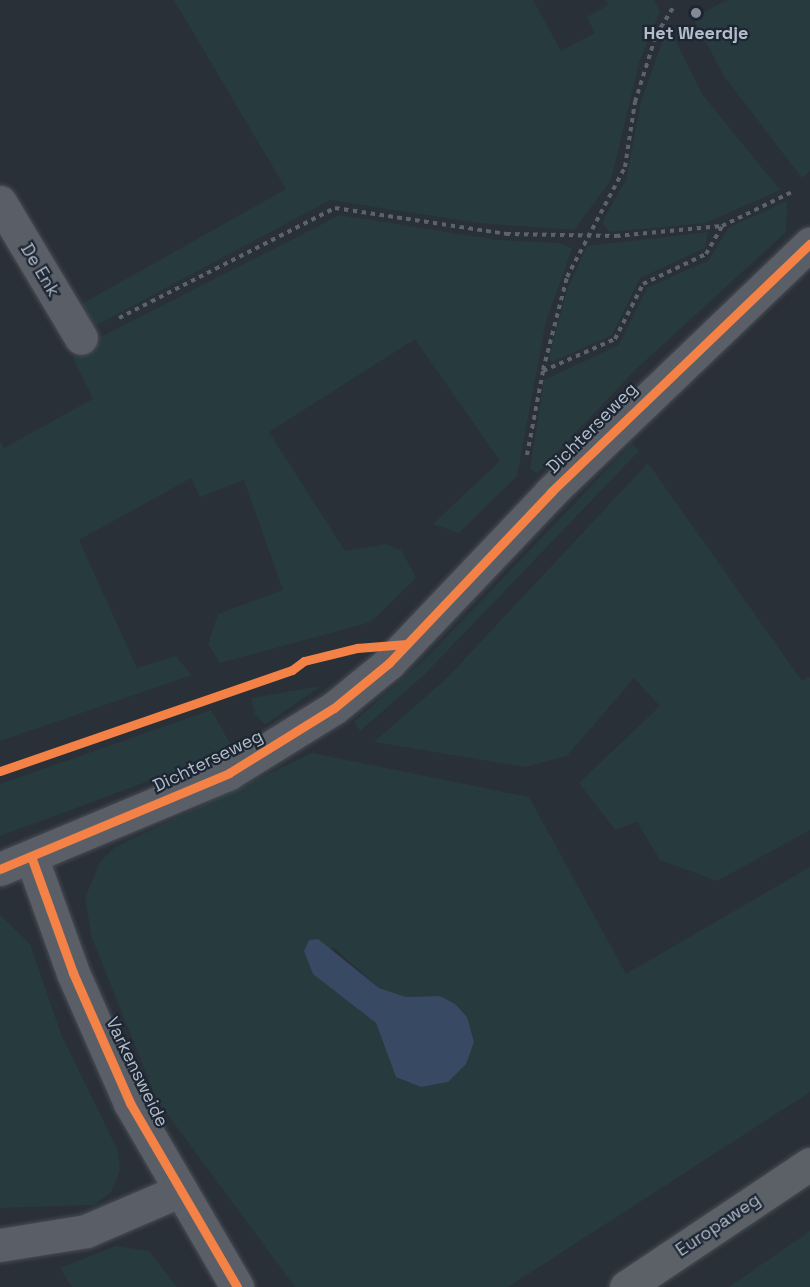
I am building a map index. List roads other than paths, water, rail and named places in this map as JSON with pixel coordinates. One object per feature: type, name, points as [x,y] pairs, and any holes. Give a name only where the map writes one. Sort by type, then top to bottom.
[{"type":"main road","name":"Europaweg","points":[[626,1287],[810,1164]]},
{"type":"street","name":"De Enk","points":[[0,202],[81,338]]},
{"type":"street","name":"Dichterseweg","points":[[0,869],[32,859],[230,773],[334,708],[389,663],[551,492],[810,244]]},
{"type":"street","name":"Varkensweide","points":[[32,859],[109,1056],[179,1191],[237,1287]]},
{"type":"street","points":[[0,1245],[86,1231],[179,1191]]},
{"type":"water","points":[[318,939],[379,988],[406,997],[440,996],[455,1004],[467,1017],[474,1042],[466,1064],[448,1082],[421,1087],[396,1077],[376,1023],[313,974],[304,951],[309,940]]},
{"type":"place","name":"Het Weerdje","points":[[696,13]]}]
